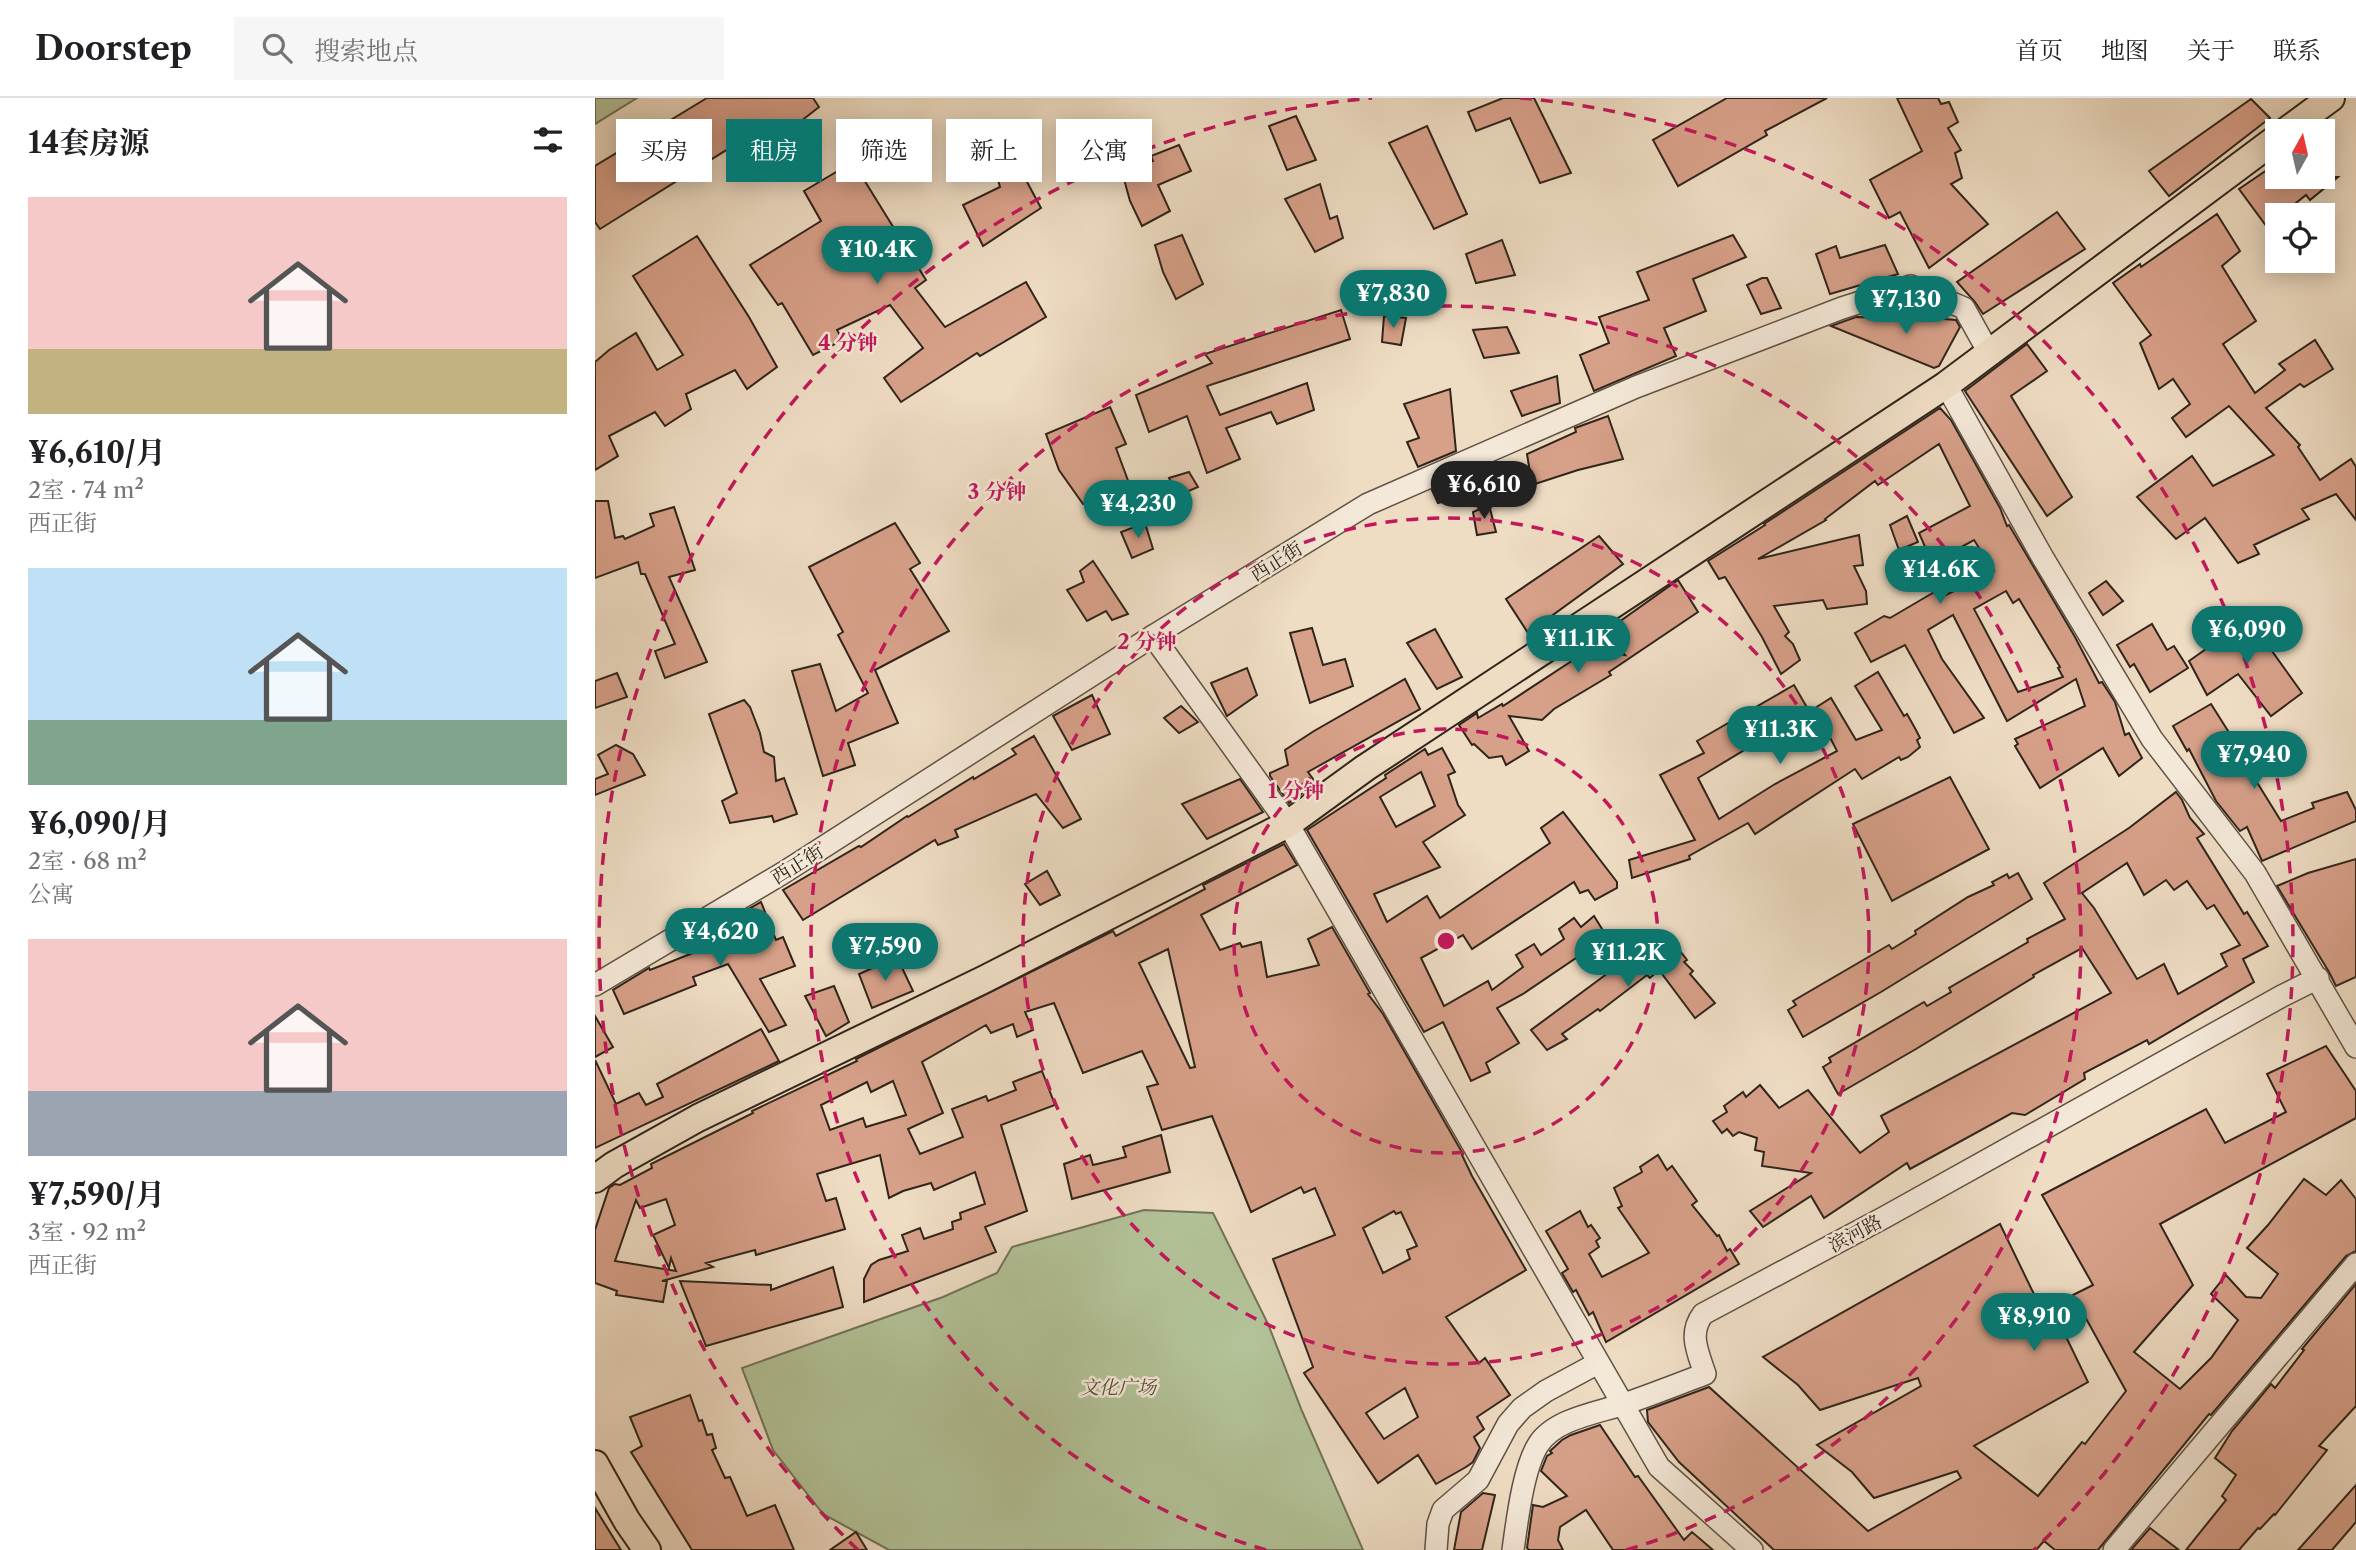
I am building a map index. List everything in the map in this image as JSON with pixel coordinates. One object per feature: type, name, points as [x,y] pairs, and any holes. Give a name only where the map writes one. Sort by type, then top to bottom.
[{"type":"main road","points":[[2302,119],[2331,98]]},
{"type":"main road","points":[[595,1179],[614,1165],[698,1118],[985,979],[1288,824],[1365,768],[1946,385],[2265,147]]},
{"type":"main road","points":[[595,1464],[627,1521],[647,1550]]},
{"type":"street","name":"西正街","points":[[595,985],[783,873],[1153,636],[1368,504],[1636,387],[1842,308],[1911,286],[1964,308],[1989,353]]},
{"type":"street","points":[[1946,385],[2043,558],[2152,739],[2255,873],[2353,1035]]},
{"type":"street","points":[[1153,636],[1288,824],[1659,1467],[1752,1550]]},
{"type":"street","name":"滨河路","points":[[1513,1550],[1531,1459],[1545,1435],[1578,1417],[1622,1405],[1705,1374],[1694,1337],[1696,1324],[1703,1314],[1885,1217],[2318,978]]},
{"type":"street","points":[[2114,1550],[2356,1264]]},
{"type":"street","points":[[1436,1550],[1443,1510],[1478,1480],[1508,1424],[1521,1408],[1598,1363]]},
{"type":"green space","points":[[595,98],[637,98],[595,124]]},
{"type":"green space","name":"文化广场","points":[[1144,1210],[1213,1213],[1268,1324],[1302,1411],[1363,1550],[889,1550],[823,1514],[773,1450],[742,1368],[943,1297],[997,1273],[1012,1247]]},
{"type":"building","points":[[707,98],[813,98],[819,107],[804,119],[726,119],[726,150],[712,159],[712,119],[672,119]]},
{"type":"building","points":[[1503,98],[1534,98],[1571,173],[1540,183],[1510,118],[1476,131],[1468,112]]},
{"type":"building","points":[[1727,98],[1827,98],[1765,131],[1767,135],[1678,186],[1653,140]]},
{"type":"building","points":[[1897,98],[1938,98],[1941,104],[1949,102],[1958,122],[1948,128],[1961,150],[1955,153],[1962,178],[1951,184],[1988,224],[1929,268],[1900,212],[1889,218],[1870,180],[1922,151]]},
{"type":"building","points":[[2251,99],[2270,118],[2265,119],[2265,122],[2169,196],[2149,171]]},
{"type":"building","points":[[1296,116],[1316,160],[1287,170],[1269,126]]},
{"type":"building","points":[[1427,126],[1467,214],[1434,229],[1389,143]]},
{"type":"building","points":[[1179,145],[1191,171],[1158,185],[1170,211],[1142,226],[1125,182],[1152,182],[1152,156]]},
{"type":"building","points":[[616,153],[616,182],[675,182],[600,229],[595,222],[595,166]]},
{"type":"building","points":[[2265,171],[2265,189],[2323,189],[2310,200],[2306,195],[2296,203],[2265,203],[2265,224],[2239,189]]},
{"type":"building","points":[[836,172],[836,182],[865,182],[926,280],[915,288],[945,327],[1026,282],[1046,317],[980,356],[977,353],[901,402],[884,378],[923,348],[890,305],[837,330],[843,340],[813,355],[782,303],[778,305],[750,265],[821,221],[804,191]]},
{"type":"building","points":[[999,182],[1027,182],[1041,208],[983,246],[963,205],[1000,187]]},
{"type":"building","points":[[1320,184],[1330,219],[1337,216],[1343,238],[1315,252],[1285,199]]},
{"type":"building","points":[[2057,212],[2085,249],[1983,314],[1957,282]]},
{"type":"building","points":[[2217,214],[2240,251],[2222,266],[2256,321],[2223,344],[2255,393],[2285,370],[2279,364],[2315,340],[2333,369],[2304,387],[2300,384],[2266,408],[2300,445],[2298,447],[2320,480],[2351,459],[2356,467],[2356,520],[2336,494],[2302,509],[2309,519],[2254,545],[2259,554],[2238,563],[2205,518],[2176,539],[2137,497],[2192,456],[2213,486],[2274,455],[2229,406],[2186,437],[2172,418],[2190,404],[2173,379],[2159,389],[2140,343],[2151,335],[2113,283],[2140,264],[2141,267]]},
{"type":"building","points":[[1182,235],[1203,284],[1176,299],[1163,272],[1155,245]]},
{"type":"building","points":[[1733,235],[1746,257],[1693,279],[1706,311],[1664,328],[1676,356],[1594,391],[1580,355],[1609,343],[1599,317],[1649,300],[1637,272]]},
{"type":"building","points":[[697,236],[749,317],[777,367],[747,389],[735,370],[686,394],[691,409],[665,426],[655,412],[609,436],[618,456],[595,470],[595,362],[636,333],[657,370],[683,355],[633,276]]},
{"type":"building","points":[[1502,240],[1515,275],[1476,283],[1466,254]]},
{"type":"building","points":[[1885,245],[1898,274],[1830,294],[1816,254],[1836,246],[1840,258]]},
{"type":"building","points":[[1767,278],[1781,308],[1761,314],[1747,285]]},
{"type":"building","points":[[1341,310],[1350,339],[1207,386],[1220,415],[1307,383],[1314,410],[1277,424],[1271,412],[1226,428],[1240,459],[1207,473],[1187,416],[1149,432],[1136,395],[1212,363],[1205,354]]},
{"type":"building","points":[[1384,316],[1406,318],[1401,345],[1382,342]]},
{"type":"building","points":[[1856,317],[1956,320],[1960,327],[1939,366],[1934,368],[1831,326]]},
{"type":"building","points":[[1507,327],[1519,353],[1484,358],[1473,330]]},
{"type":"building","points":[[2027,344],[2047,371],[2011,396],[2072,497],[2047,516],[1965,391]]},
{"type":"building","points":[[1557,376],[1560,403],[1522,416],[1511,391]]},
{"type":"building","points":[[1450,389],[1456,451],[1418,467],[1407,442],[1419,438],[1404,404]]},
{"type":"building","points":[[1110,407],[1126,444],[1116,448],[1133,494],[1114,506],[1106,493],[1083,504],[1059,470],[1046,434]]},
{"type":"building","points":[[1940,408],[1951,420],[2000,508],[2007,526],[2009,525],[2075,637],[2099,683],[2102,682],[2115,702],[2125,735],[2129,733],[2142,758],[2119,776],[2103,748],[2040,788],[2015,746],[2018,744],[2015,739],[2085,706],[2076,679],[2007,721],[1953,615],[1928,630],[1942,659],[1984,718],[1954,733],[1905,645],[1871,662],[1855,633],[1884,616],[1890,618],[1936,591],[1940,598],[1994,571],[1974,540],[1932,563],[1919,533],[1970,506],[1939,444],[1878,485],[1875,481],[1826,520],[1758,559],[1859,535],[1863,565],[1854,566],[1866,591],[1867,604],[1827,609],[1823,600],[1774,606],[1789,632],[1785,636],[1793,644],[1800,660],[1781,674],[1725,577],[1719,579],[1708,561]],"holes":[[[2006,591],[2013,603],[2019,599],[2060,667],[2058,668],[2063,677],[2018,692],[1974,609]]]},
{"type":"building","points":[[1608,416],[1623,459],[1532,485],[1527,454],[1576,432],[1575,428]]},
{"type":"building","points":[[1189,472],[1198,487],[1177,496],[1169,478]]},
{"type":"building","points":[[1464,477],[1466,495],[1438,503],[1432,490]]},
{"type":"building","points":[[595,501],[608,501],[615,538],[623,536],[625,539],[654,526],[650,514],[674,507],[695,570],[669,577],[707,662],[665,678],[655,651],[675,644],[645,574],[641,574],[638,562],[595,578]]},
{"type":"building","points":[[1489,505],[1496,532],[1477,535],[1473,512]]},
{"type":"building","points":[[1907,516],[1918,542],[1899,550],[1890,525]]},
{"type":"building","points":[[895,523],[920,563],[910,569],[949,631],[875,670],[898,723],[848,743],[855,765],[823,776],[792,671],[820,664],[836,711],[868,693],[838,635],[843,632],[809,567]]},
{"type":"building","points":[[1145,523],[1153,549],[1132,558],[1121,532]]},
{"type":"building","points":[[1599,536],[1623,564],[1528,633],[1506,599]]},
{"type":"building","points":[[1093,561],[1128,614],[1112,620],[1106,611],[1087,621],[1067,590],[1084,582],[1080,571]]},
{"type":"building","points":[[1678,580],[1698,612],[1609,672],[1611,675],[1554,709],[1542,720],[1509,716],[1529,751],[1506,765],[1502,756],[1489,758],[1472,745],[1459,725],[1477,713],[1478,718],[1502,704],[1503,706],[1590,649],[1625,655],[1605,632]]},
{"type":"building","points":[[2106,581],[2123,601],[2103,615],[2089,593]]},
{"type":"building","points":[[2253,616],[2276,649],[2272,651],[2302,693],[2271,716],[2238,674],[2207,695],[2189,661]]},
{"type":"building","points":[[2152,624],[2167,650],[2174,646],[2188,668],[2150,692],[2134,664],[2130,667],[2117,645]]},
{"type":"building","points":[[1312,628],[1323,665],[1345,659],[1353,686],[1310,703],[1290,633]]},
{"type":"building","points":[[1435,629],[1462,677],[1437,689],[1407,643]]},
{"type":"building","points":[[1247,668],[1257,695],[1227,716],[1211,683]]},
{"type":"building","points":[[1878,672],[1904,716],[1907,714],[1916,730],[1920,747],[1908,757],[1901,760],[1899,757],[1862,779],[1855,769],[1755,834],[1748,823],[1689,856],[1690,859],[1632,878],[1629,860],[1695,840],[1660,775],[1704,753],[1697,741],[1794,685],[1809,711],[1698,778],[1719,819],[1775,784],[1837,751],[1815,708],[1831,698],[1856,740],[1882,730],[1855,686]]},
{"type":"building","points":[[617,673],[627,697],[595,708],[595,681]]},
{"type":"building","points":[[1405,679],[1420,709],[1308,772],[1316,783],[1289,803],[1270,776],[1270,773],[1288,765],[1285,750]]},
{"type":"building","points":[[1092,695],[1110,734],[1072,750],[1053,716]]},
{"type":"building","points":[[744,700],[750,707],[760,733],[764,752],[774,757],[776,781],[784,778],[797,814],[774,822],[772,816],[730,823],[722,801],[737,793],[709,714]]},
{"type":"building","points":[[2211,704],[2281,821],[2314,808],[2312,803],[2347,792],[2356,810],[2356,821],[2262,861],[2247,827],[2240,831],[2216,801],[2189,749],[2187,751],[2173,726]]},
{"type":"building","points":[[1181,706],[1198,722],[1179,733],[1164,718]]},
{"type":"building","points":[[1034,736],[1081,819],[1063,828],[1036,794],[955,830],[958,837],[938,845],[935,840],[803,920],[783,890],[861,847],[907,816],[1016,754],[1012,749]]},
{"type":"building","points":[[616,745],[633,754],[645,775],[595,795],[595,779],[608,774],[598,755]]},
{"type":"building","points":[[1442,748],[1455,772],[1448,775],[1458,805],[1465,815],[1423,842],[1440,867],[1374,894],[1387,922],[1427,896],[1440,918],[1550,843],[1541,828],[1563,812],[1617,882],[1617,888],[1595,900],[1588,890],[1580,893],[1574,882],[1472,949],[1463,935],[1421,958],[1444,1006],[1488,981],[1492,990],[1523,967],[1516,955],[1534,944],[1541,955],[1564,939],[1559,929],[1574,918],[1581,927],[1594,916],[1607,937],[1523,994],[1497,1008],[1519,1043],[1486,1063],[1490,1072],[1471,1081],[1443,1022],[1424,1032],[1307,830],[1425,749],[1428,755]],"holes":[[[1421,772],[1435,806],[1396,827],[1380,797]]]},
{"type":"building","points":[[1950,777],[1989,849],[1892,901],[1853,824]]},
{"type":"building","points":[[1240,779],[1263,812],[1207,839],[1182,804]]},
{"type":"building","points":[[2176,792],[2190,818],[2204,834],[2197,838],[2244,914],[2247,912],[2268,946],[2243,959],[2254,982],[2149,1044],[2147,1040],[2084,1073],[2085,1079],[2025,1115],[2012,1113],[1910,1169],[1907,1163],[1824,1218],[1811,1196],[1763,1227],[1750,1211],[1811,1173],[1762,1166],[1764,1152],[1755,1150],[1757,1138],[1739,1132],[1733,1136],[1727,1129],[1722,1133],[1713,1121],[1727,1112],[1724,1106],[1743,1092],[1746,1097],[1760,1085],[1779,1108],[1808,1090],[1860,1153],[1889,1132],[1881,1116],[2111,993],[2082,948],[1838,1094],[1823,1067],[1831,1062],[1829,1058],[1924,1002],[1927,1006],[1951,992],[1949,988],[2028,942],[2027,939],[2065,919],[2044,883],[2129,828]],"holes":[[[2127,863],[2144,895],[2166,880],[2174,890],[2187,881],[2207,909],[2214,905],[2240,945],[2221,954],[2227,966],[2178,994],[2164,964],[2137,979],[2082,893]]]},
{"type":"building","points":[[1284,844],[1297,865],[1201,915],[1220,950],[1240,943],[1242,947],[1261,942],[1267,977],[1319,965],[1308,939],[1332,927],[1370,993],[1368,994],[1383,1014],[1463,1154],[1472,1176],[1526,1270],[1446,1317],[1479,1363],[1485,1358],[1510,1395],[1477,1417],[1484,1429],[1474,1437],[1480,1448],[1473,1462],[1466,1467],[1436,1484],[1418,1455],[1378,1483],[1304,1373],[1313,1367],[1273,1259],[1335,1235],[1315,1188],[1304,1193],[1301,1187],[1251,1212],[1212,1116],[1162,1130],[1147,1087],[1158,1084],[1142,1051],[1083,1073],[1054,1003],[1025,1012],[1033,1030],[1017,1037],[1013,1024],[991,1033],[986,1025],[922,1062],[943,1113],[908,1129],[920,1154],[963,1137],[952,1109],[986,1096],[988,1101],[1016,1090],[1013,1082],[1042,1071],[1055,1105],[1001,1125],[1027,1211],[985,1227],[996,1252],[864,1302],[864,1279],[871,1265],[908,1251],[902,1235],[920,1228],[924,1239],[953,1229],[952,1222],[961,1219],[960,1213],[985,1204],[975,1172],[934,1190],[931,1183],[889,1198],[880,1155],[817,1174],[826,1201],[836,1198],[845,1229],[756,1255],[755,1250],[706,1263],[713,1267],[662,1281],[667,1281],[663,1302],[616,1295],[617,1291],[595,1283],[595,1230],[609,1188],[615,1184],[620,1185],[652,1168],[651,1164],[753,1113],[752,1111],[857,1061],[856,1059],[1113,931],[1116,936],[1205,889],[1203,885]],"holes":[[[1168,949],[1195,1067],[1190,1068],[1139,963]],[[893,1081],[906,1115],[866,1127],[863,1118],[830,1130],[821,1105],[867,1082],[871,1092]],[[666,1199],[675,1225],[653,1235],[669,1268],[671,1258],[676,1271],[615,1261],[636,1200],[640,1208]],[[1394,1211],[1396,1214],[1401,1212],[1417,1246],[1407,1250],[1410,1259],[1383,1273],[1363,1228]],[[1405,1388],[1418,1417],[1384,1439],[1366,1413]]]},
{"type":"building","points":[[2356,859],[2356,977],[2336,986],[2277,886],[2308,873]]},
{"type":"building","points":[[1047,871],[1060,895],[1040,905],[1025,884]]},
{"type":"building","points":[[2018,873],[2032,899],[1803,1037],[1788,1010],[1796,1005],[1793,1001],[1889,945],[1892,949],[1968,897],[1994,885],[1992,882],[2007,874],[2009,878]]},
{"type":"building","points":[[761,902],[776,940],[783,937],[795,966],[760,979],[786,1025],[769,1032],[728,964],[693,977],[696,985],[624,1014],[613,990],[649,968],[650,970],[703,949],[701,946],[742,931],[735,917]]},
{"type":"building","points":[[1667,934],[1687,960],[1684,962],[1693,971],[1690,974],[1715,1003],[1695,1018],[1659,970],[1650,978],[1647,975],[1600,1011],[1598,1009],[1562,1034],[1567,1039],[1547,1050],[1531,1030],[1608,973]]},
{"type":"building","points":[[897,957],[913,991],[872,1008],[859,974]]},
{"type":"building","points":[[834,986],[849,1022],[826,1036],[805,996]]},
{"type":"building","points":[[595,1016],[613,1047],[595,1057]]},
{"type":"building","points":[[761,1029],[779,1061],[595,1148],[595,1060],[616,1104],[639,1093],[646,1105],[663,1097],[657,1084]]},
{"type":"building","points":[[2326,1046],[2356,1091],[2356,1118],[2160,1224],[2193,1285],[2134,1352],[2180,1389],[2211,1358],[2238,1320],[2211,1294],[2226,1275],[2246,1297],[2261,1298],[2278,1274],[2247,1248],[2304,1179],[2326,1195],[2341,1180],[2356,1199],[2356,1251],[2346,1256],[2211,1415],[2209,1414],[2098,1550],[2055,1550],[2044,1541],[2036,1550],[1774,1550],[1679,1462],[1648,1422],[1647,1410],[1709,1387],[1868,1531],[1961,1478],[1957,1471],[1874,1498],[1852,1472],[1817,1445],[1921,1386],[1918,1378],[1820,1410],[1798,1385],[1763,1357],[2000,1224],[2045,1317],[2054,1312],[2088,1382],[1974,1446],[2038,1496],[2082,1442],[2085,1444],[2126,1391],[2073,1295],[2093,1285],[2042,1195],[2206,1109],[2225,1143],[2286,1112],[2267,1074]]},
{"type":"building","points":[[1161,1135],[1170,1172],[1072,1199],[1064,1164],[1090,1155],[1093,1165],[1126,1157],[1123,1147]]},
{"type":"building","points":[[1658,1155],[1667,1170],[1672,1166],[1697,1201],[1692,1205],[1717,1236],[1719,1235],[1727,1251],[1730,1249],[1739,1264],[1606,1342],[1593,1312],[1589,1315],[1576,1290],[1573,1292],[1562,1273],[1568,1269],[1546,1231],[1580,1211],[1588,1227],[1591,1225],[1600,1238],[1596,1241],[1599,1247],[1589,1254],[1602,1277],[1649,1253],[1618,1208],[1622,1206],[1614,1188],[1642,1172],[1640,1167]]},
{"type":"building","points":[[833,1267],[843,1307],[706,1346],[680,1281],[771,1285],[771,1290]]},
{"type":"building","points":[[2356,1284],[2356,1406],[2319,1446],[2327,1450],[2275,1515],[2258,1528],[2239,1550],[2186,1550],[2226,1500],[2222,1496],[2236,1475],[2215,1458],[2232,1431],[2271,1384],[2275,1388],[2304,1350],[2302,1349]]},
{"type":"building","points":[[690,1395],[699,1421],[702,1420],[707,1435],[712,1434],[716,1448],[712,1450],[725,1478],[730,1477],[747,1516],[775,1505],[794,1550],[692,1550],[631,1452],[642,1446],[630,1417]]},
{"type":"building","points":[[1600,1425],[1635,1477],[1638,1476],[1684,1540],[1692,1532],[1713,1550],[1613,1550],[1586,1510],[1560,1527],[1558,1540],[1563,1550],[1527,1548],[1533,1505],[1543,1507],[1567,1496],[1541,1471],[1547,1456],[1562,1440]]},
{"type":"building","points":[[2356,1485],[2356,1522],[2332,1550],[2298,1550]]},
{"type":"building","points":[[1483,1493],[1495,1495],[1482,1550],[1454,1550],[1461,1512]]},
{"type":"building","points":[[595,1508],[621,1550],[595,1550]]},
{"type":"building","points":[[2150,1528],[2179,1550],[2131,1550]]},
{"type":"building","points":[[856,1532],[867,1550],[830,1550]]}]
